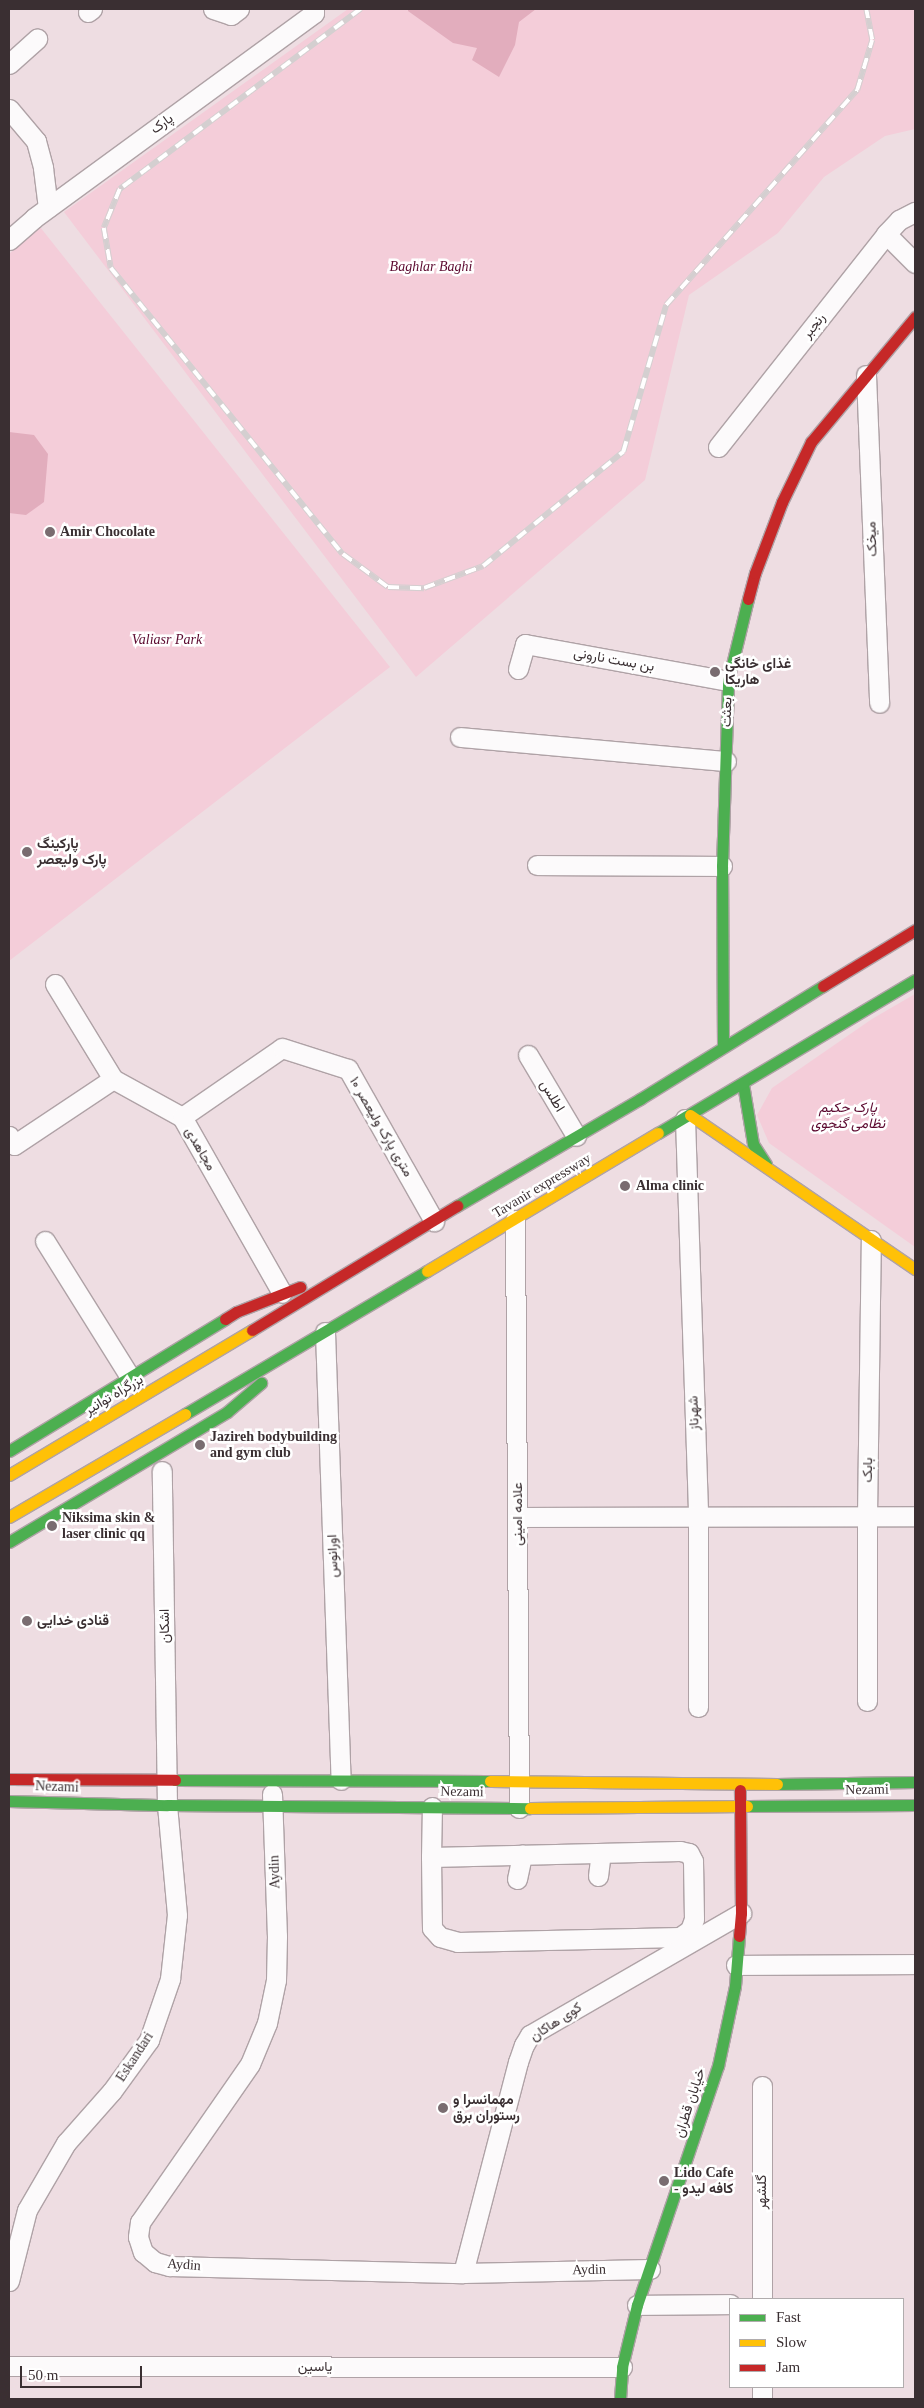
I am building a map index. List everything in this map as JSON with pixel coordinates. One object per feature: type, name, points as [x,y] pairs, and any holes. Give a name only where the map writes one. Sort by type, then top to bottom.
[{"type":"main road","name":"بعثت","points":[[723,1046],[722,866],[728,681],[755,572],[782,502],[811,442],[866,375],[908,335],[915,317]]},
{"type":"main road","name":"Tavanir expressway","points":[[235,1342],[342,1274],[576,1136],[915,930]]},
{"type":"main road","name":"Tavanir expressway","points":[[9,1517],[183,1413],[515,1220],[915,980]]},
{"type":"main road","points":[[743,1084],[753,1144],[768,1166]]},
{"type":"main road","points":[[688,1117],[768,1166],[915,1269]]},
{"type":"main road","points":[[9,1451],[236,1312],[282,1293],[342,1274]]},
{"type":"main road","points":[[9,1542],[227,1412],[320,1335]]},
{"type":"main road","name":"بزرگراه توانیر","points":[[9,1475],[235,1342]]},
{"type":"main road","points":[[9,1527],[22,1533]]},
{"type":"main road","name":"Nezami","points":[[9,1780],[272,1780],[356,1791],[432,1807],[740,1808],[915,1805]]},
{"type":"main road","name":"Nezami","points":[[9,1800],[273,1806],[356,1791],[519,1780],[740,1785],[915,1782]]},
{"type":"main road","name":"خیابان قطران","points":[[620,2399],[622,2367],[638,2305],[718,2066],[735,1986],[742,1913],[740,1785]]},
{"type":"street","points":[[213,9],[231,15],[239,9]]},
{"type":"street","name":"پارک","points":[[9,240],[48,208],[314,13],[314,9]]},
{"type":"street","points":[[9,64],[37,39]]},
{"type":"street","points":[[9,109],[36,141],[43,168],[48,208]]},
{"type":"street","name":"رنجبر","points":[[718,447],[886,234],[900,220],[915,212]]},
{"type":"street","points":[[886,234],[915,263]]},
{"type":"street","name":"میخک","points":[[866,375],[879,703]]},
{"type":"street","name":"بن بست نارونی","points":[[518,669],[525,644],[728,681]]},
{"type":"street","points":[[460,736],[726,761]]},
{"type":"street","points":[[537,865],[722,866]]},
{"type":"street","name":"مجاهدی","points":[[55,984],[113,1079],[182,1117],[282,1293]]},
{"type":"street","name":"۱۰ متری پارک ولیعصر","points":[[182,1117],[282,1048],[348,1068],[434,1221]]},
{"type":"street","name":"اطلس","points":[[528,1055],[576,1136]]},
{"type":"street","points":[[9,1136],[14,1145],[113,1079]]},
{"type":"street","name":"شهرناز","points":[[688,1117],[698,1517],[698,1708]]},
{"type":"street","name":"علامه امینی","points":[[515,1220],[519,1808]]},
{"type":"street","name":"بابک","points":[[867,1701],[867,1516],[871,1240]]},
{"type":"street","points":[[45,1241],[130,1377]]},
{"type":"street","name":"اورانوس","points":[[320,1335],[356,1791]]},
{"type":"street","name":"اشکان","points":[[162,1471],[167,1805]]},
{"type":"street","points":[[518,1517],[915,1516]]},
{"type":"street","name":"Aydin","points":[[272,1780],[278,1936],[276,1980],[267,2023],[250,2064],[140,2222],[138,2237],[143,2252],[154,2262],[169,2266],[463,2272],[650,2269]]},
{"type":"street","name":"Eskandari","points":[[9,2281],[27,2210],[66,2143],[112,2091],[149,2040],[170,1979],[177,1914],[167,1805]]},
{"type":"street","points":[[431,1857],[680,1851],[689,1853],[693,1861],[694,1919],[690,1930],[680,1937],[458,1942],[440,1937],[432,1928],[431,1857],[432,1807]]},
{"type":"street","points":[[598,1876],[601,1853]]},
{"type":"street","points":[[517,1879],[522,1855]]},
{"type":"street","name":"کوی هاکان","points":[[463,2272],[518,2062],[530,2035],[742,1913]]},
{"type":"street","points":[[736,1965],[915,1964]]},
{"type":"street","name":"گلشهر","points":[[762,2086],[762,2298]]},
{"type":"street","points":[[638,2305],[729,2304]]},
{"type":"street","name":"یاسین","points":[[9,2366],[622,2367]]},
{"type":"green space","name":"Baghlar Baghi","points":[[348,9],[915,9],[915,129],[885,136],[824,177],[778,233],[689,295],[645,480],[416,677],[64,212]]},
{"type":"green space","name":"Valiasr Park","points":[[40,227],[390,667],[9,961],[9,254]]},
{"type":"green space","name":"پارک حکیم نظامی گنجوی","points":[[915,994],[915,1247],[769,1143],[757,1115],[772,1088],[872,1019]]},
{"type":"shaded area","points":[[408,9],[536,9],[519,22],[515,45],[499,77],[472,60],[477,48],[453,43],[408,11]]},
{"type":"shaded area","points":[[9,432],[34,435],[48,454],[44,502],[26,515],[9,513]]},
{"type":"railway","points":[[361,9],[120,189],[104,228],[111,268],[343,554],[388,587],[424,588],[483,566],[623,452],[666,305],[857,90],[872,40],[866,9]]},
{"type":"traffic: fast","points":[[723,1046],[722,866],[728,681],[748,599]]},
{"type":"traffic: fast","points":[[658,1133],[915,980]]},
{"type":"traffic: fast","points":[[457,1206],[640,1099],[823,986]]},
{"type":"traffic: fast","points":[[743,1084],[753,1144],[766,1164]]},
{"type":"traffic: fast","points":[[185,1414],[427,1271]]},
{"type":"traffic: fast","points":[[9,1451],[225,1319]]},
{"type":"traffic: fast","points":[[9,1542],[227,1412],[261,1383]]},
{"type":"traffic: fast","points":[[175,1780],[490,1781]]},
{"type":"traffic: fast","points":[[777,1784],[915,1782]]},
{"type":"traffic: fast","points":[[9,1801],[167,1805],[530,1808]]},
{"type":"traffic: fast","points":[[747,1806],[915,1805]]},
{"type":"traffic: fast","points":[[620,2399],[622,2367],[637,2305],[718,2066],[735,1986],[739,1936]]},
{"type":"traffic: slow","points":[[690,1115],[915,1269]]},
{"type":"traffic: slow","points":[[427,1271],[658,1133]]},
{"type":"traffic: slow","points":[[9,1475],[252,1330]]},
{"type":"traffic: slow","points":[[9,1517],[185,1414]]},
{"type":"traffic: slow","points":[[490,1781],[777,1784]]},
{"type":"traffic: slow","points":[[530,1808],[747,1806]]},
{"type":"traffic: jam","points":[[748,599],[755,573],[782,502],[811,442],[915,317]]},
{"type":"traffic: jam","points":[[823,986],[915,930]]},
{"type":"traffic: jam","points":[[252,1330],[457,1206]]},
{"type":"traffic: jam","points":[[225,1319],[236,1312],[300,1287]]},
{"type":"traffic: jam","points":[[9,1779],[175,1780]]},
{"type":"traffic: jam","points":[[739,1936],[741,1913],[740,1790]]},
{"type":"place","name":"Amir Chocolate","points":[[50,532]]},
{"type":"place","name":"غذای خانگی هاریکا","points":[[715,672]]},
{"type":"place","name":"پارکینگ پارک ولیعصر","points":[[27,852]]},
{"type":"place","name":"Alma clinic","points":[[625,1186]]},
{"type":"place","name":"Jazireh bodybuilding and gym club","points":[[200,1445]]},
{"type":"place","name":"Niksima skin & laser clinic qq","points":[[52,1526]]},
{"type":"place","name":"قنادی خدایی","points":[[27,1621]]},
{"type":"place","name":"مهمانسرا و رستوران برق","points":[[443,2108]]},
{"type":"place","name":"Lido Cafe - کافه لیدو","points":[[664,2181]]}]
